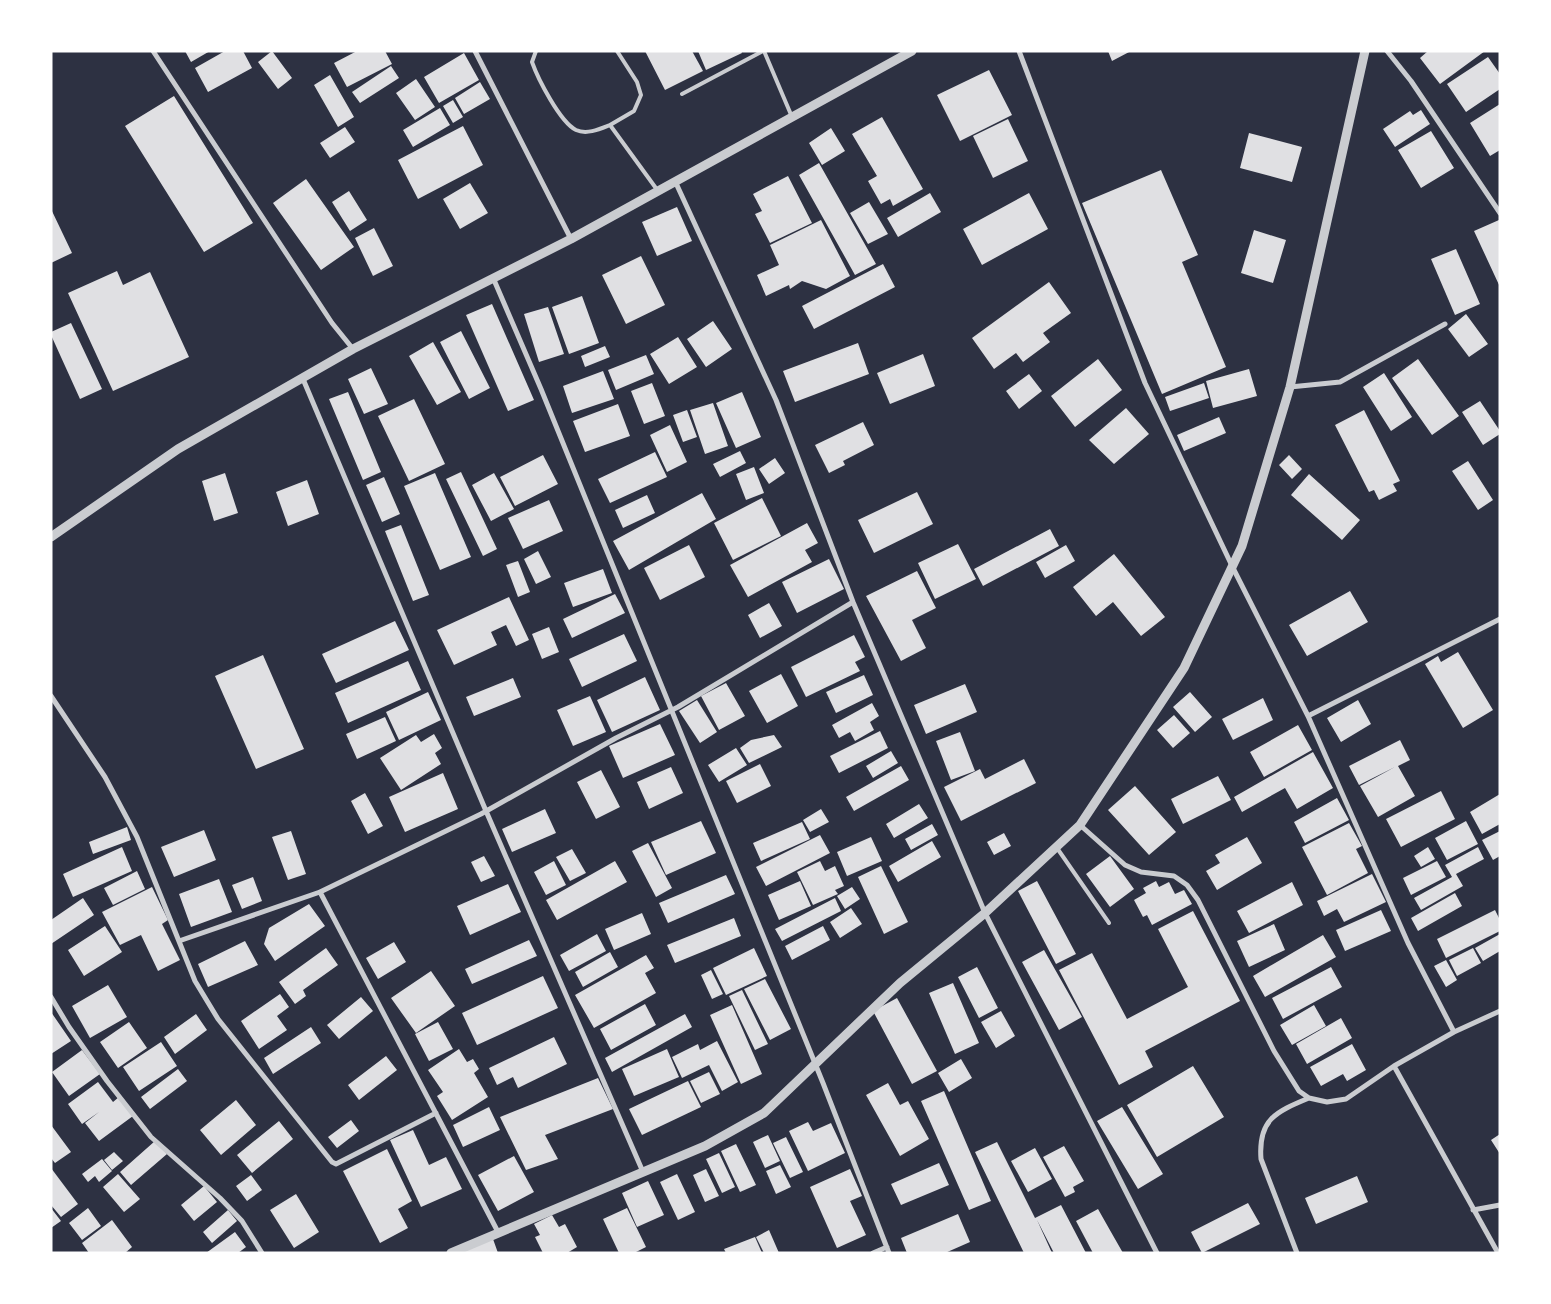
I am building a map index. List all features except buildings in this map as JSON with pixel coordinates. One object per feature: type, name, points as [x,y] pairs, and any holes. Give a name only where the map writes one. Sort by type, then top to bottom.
[{"type":"street","points":[[153,51],[332,322],[353,349]]},
{"type":"street","points":[[475,51],[571,239]]},
{"type":"street","points":[[51,537],[178,449],[353,349],[494,280],[571,239],[912,51]]},
{"type":"street","points":[[1019,51],[1145,383],[1232,568],[1308,716],[1408,942],[1454,1032]]},
{"type":"street","points":[[452,1253],[705,1146],[764,1114],[900,983],[985,913],[1080,825],[1184,668],[1242,546],[1290,388],[1364,51]]},
{"type":"street","points":[[1388,51],[1411,81],[1500,213]]},
{"type":"street","points":[[675,181],[776,400],[853,602],[985,913],[1157,1253]]},
{"type":"street","points":[[494,280],[542,389],[888,1250],[873,1253]]},
{"type":"street","points":[[1290,388],[1340,382],[1444,324]]},
{"type":"street","points":[[303,379],[486,811],[643,1172]]},
{"type":"street","points":[[179,941],[320,892],[486,811],[616,738],[671,710],[853,602]]},
{"type":"street","points":[[1308,716],[1500,619]]},
{"type":"street","points":[[51,696],[105,777],[136,837],[195,981],[218,1020],[332,1162],[336,1164],[436,1113]]},
{"type":"street","points":[[1080,825],[1125,864],[1141,872],[1174,876],[1187,885],[1198,900],[1274,1050],[1299,1091],[1309,1098],[1327,1102],[1346,1099],[1394,1066],[1454,1032],[1500,1011]]},
{"type":"street","points":[[320,892],[498,1232]]},
{"type":"street","points":[[51,997],[96,1065],[151,1137],[220,1198],[242,1221],[262,1253]]},
{"type":"street","points":[[1394,1066],[1472,1210],[1498,1253]]},
{"type":"street","points":[[1297,1253],[1261,1159],[1260,1143],[1263,1130],[1270,1118],[1285,1108],[1309,1098]]},
{"type":"street","points":[[1472,1210],[1500,1205]]},
{"type":"lane","points":[[536,51],[532,62],[538,79],[569,124],[578,131],[594,132],[634,111],[641,95],[637,82],[617,51]]},
{"type":"lane","points":[[682,94],[763,51],[792,117]]},
{"type":"lane","points":[[610,125],[658,191]]},
{"type":"lane","points":[[1057,848],[1109,923]]}]
